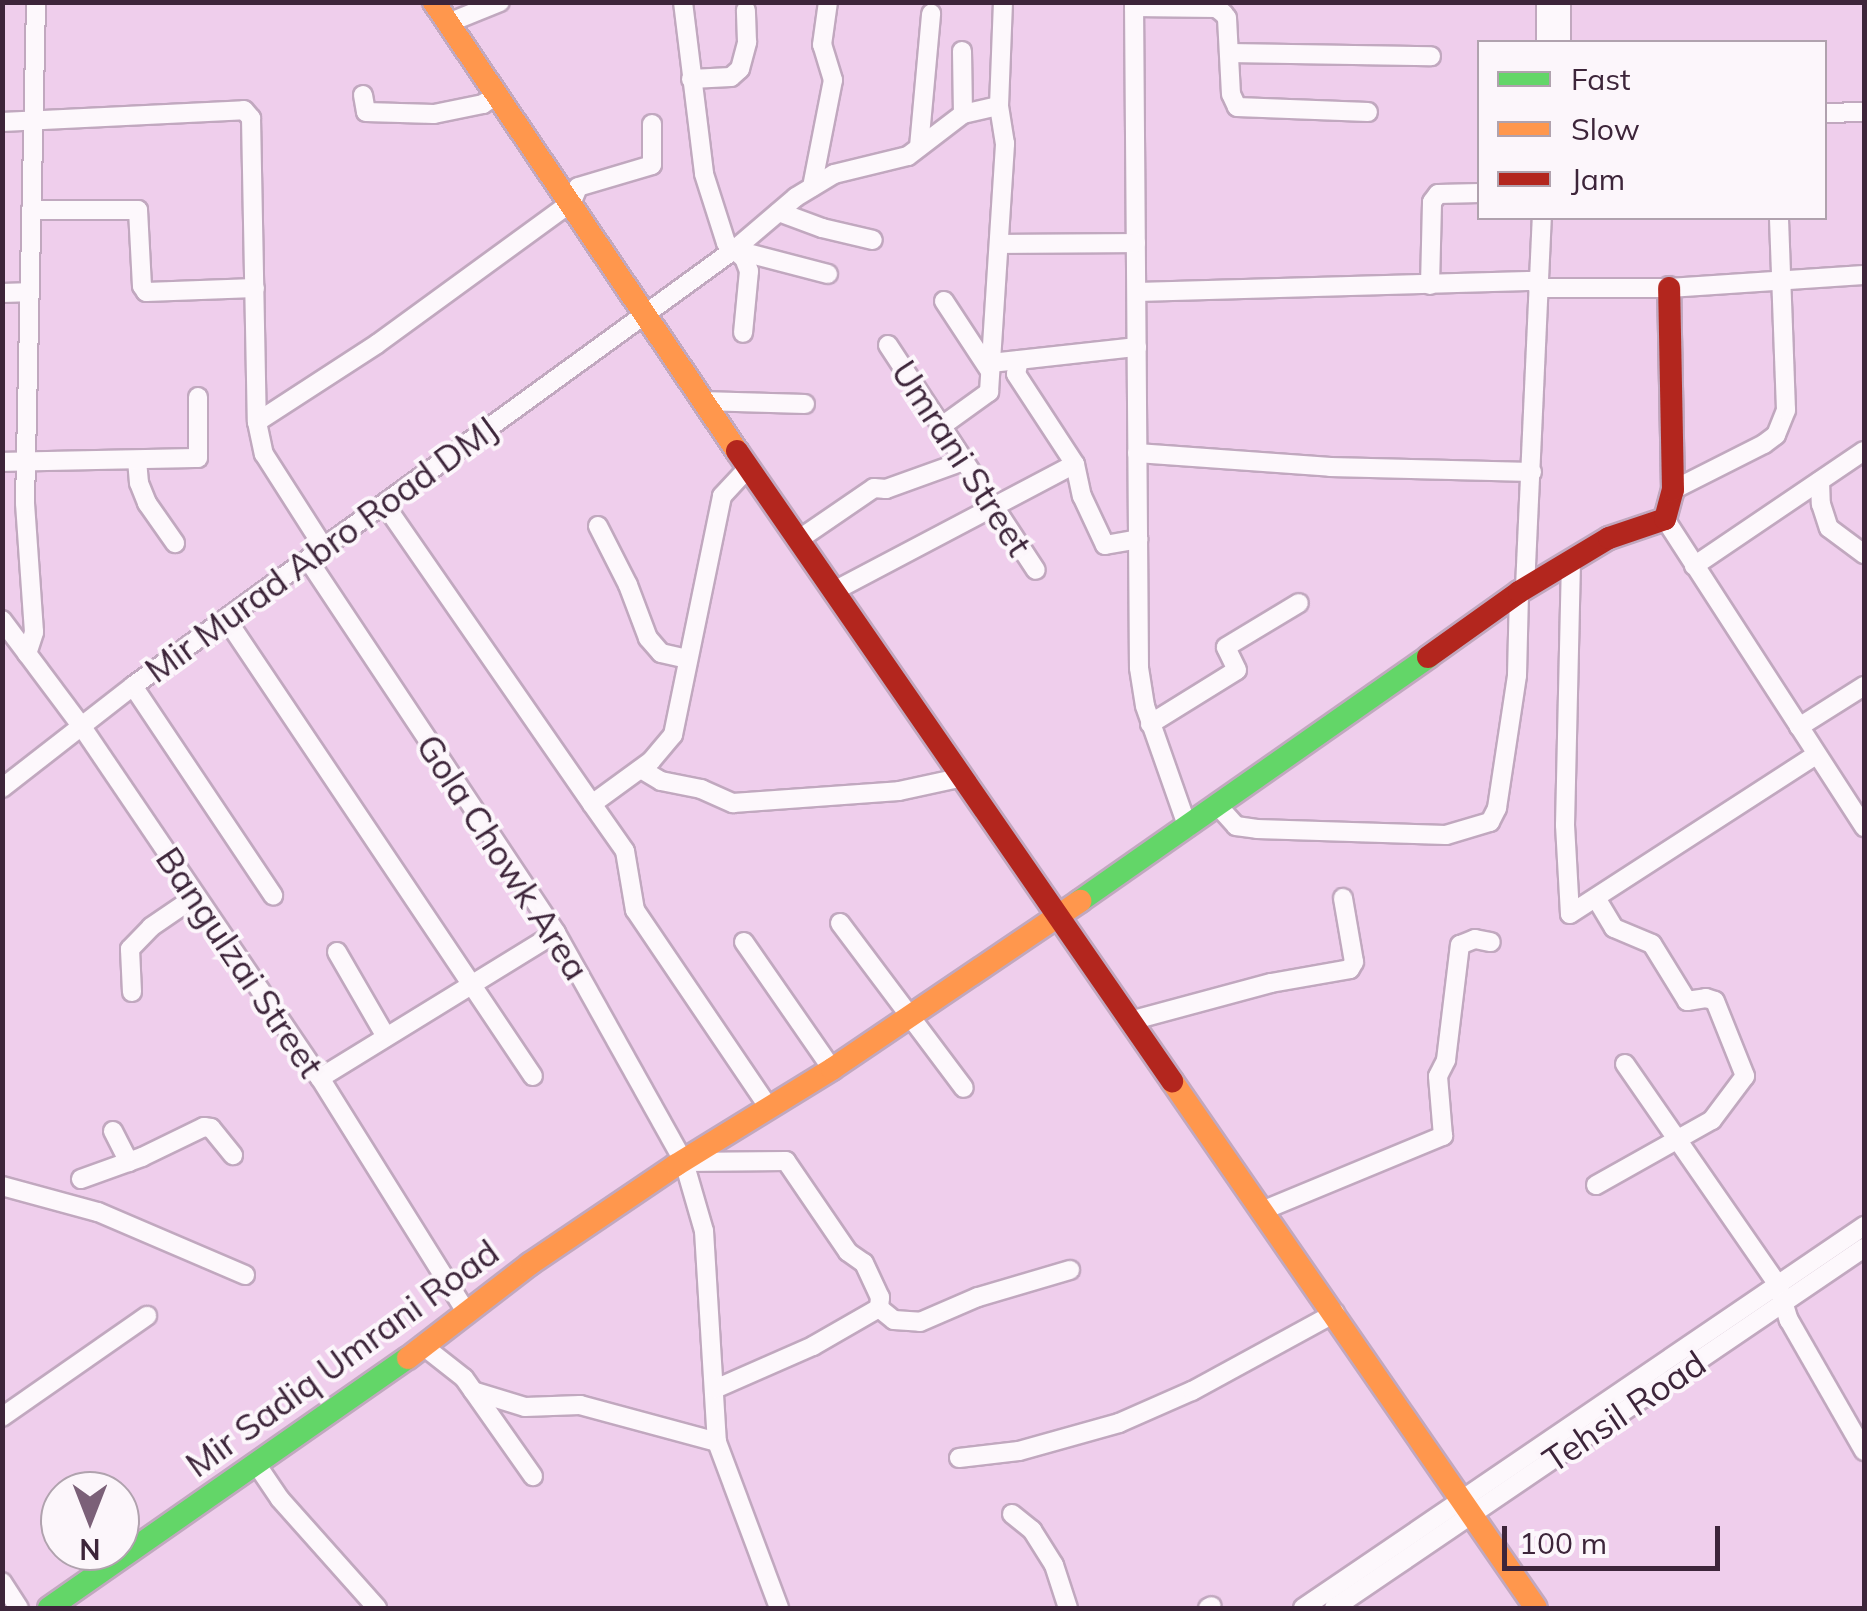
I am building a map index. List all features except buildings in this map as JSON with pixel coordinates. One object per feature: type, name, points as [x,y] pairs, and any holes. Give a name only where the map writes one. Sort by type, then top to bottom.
[{"type":"street","points":[[27,654],[34,632],[25,503],[26,292],[36,118],[36,2]]},
{"type":"street","points":[[434,2],[572,202],[642,314],[1536,1608]]},
{"type":"street","points":[[448,23],[500,2]]},
{"type":"street","points":[[683,2],[704,174],[726,243],[828,274]]},
{"type":"street","points":[[812,187],[833,80],[822,45],[828,2]]},
{"type":"street","points":[[939,428],[979,403],[989,392],[1005,144],[999,106],[1004,2]]},
{"type":"street","points":[[1546,2],[1546,40]]},
{"type":"street","points":[[1560,40],[1561,2]]},
{"type":"street","points":[[1188,828],[1150,724],[1139,668],[1134,5],[1216,8],[1227,18],[1230,94],[1237,107],[1368,112]]},
{"type":"street","points":[[692,79],[730,77],[740,69],[746,42],[746,10]]},
{"type":"street","points":[[920,147],[932,14]]},
{"type":"street","points":[[962,51],[963,114],[999,106]]},
{"type":"street","points":[[1229,53],[1432,56]]},
{"type":"street","points":[[363,95],[366,112],[434,114],[483,104],[498,94]]},
{"type":"street","name":"Gola Chowk Area","points":[[36,118],[244,110],[251,118],[257,422],[264,454],[316,554],[556,932],[680,1163],[704,1231],[718,1442],[780,1608]]},
{"type":"street","points":[[1827,113],[1864,112]]},
{"type":"street","name":"Mir Murad Abro Road DMJ","points":[[2,788],[133,686],[736,249],[812,187],[834,174],[884,164],[920,147],[963,114]]},
{"type":"street","points":[[2,122],[36,118]]},
{"type":"street","points":[[257,422],[377,344],[572,202],[578,187],[652,165],[652,124]]},
{"type":"street","points":[[1430,285],[1432,202],[1438,194],[1477,193]]},
{"type":"street","points":[[31,210],[138,210],[142,286],[146,292],[255,288]]},
{"type":"street","points":[[779,212],[874,240]]},
{"type":"street","points":[[1218,807],[1236,826],[1258,829],[1446,835],[1490,822],[1498,808],[1517,674],[1532,472],[1542,220]]},
{"type":"street","points":[[1673,490],[1776,435],[1786,410],[1779,220]]},
{"type":"street","points":[[1000,244],[1136,243]]},
{"type":"street","points":[[736,249],[749,271],[743,333]]},
{"type":"street","points":[[1138,292],[1430,285],[1669,288],[1864,275]]},
{"type":"street","points":[[1669,288],[1673,490],[1665,519],[1864,826]]},
{"type":"street","points":[[2,293],[26,292]]},
{"type":"street","points":[[944,301],[991,367]]},
{"type":"street","name":"Umrani Street","points":[[888,345],[961,462],[1036,570]]},
{"type":"street","points":[[991,367],[1019,360],[1138,347]]},
{"type":"street","points":[[1019,360],[1016,374],[1074,464],[1082,496],[1105,545],[1138,539]]},
{"type":"street","points":[[2,462],[28,458],[198,458],[198,397]]},
{"type":"street","points":[[702,400],[805,404]]},
{"type":"street","points":[[1694,566],[1864,451]]},
{"type":"street","points":[[1137,453],[1330,467],[1532,472]]},
{"type":"street","points":[[137,460],[138,483],[147,503],[175,544]]},
{"type":"street","points":[[798,540],[874,488],[886,489],[961,462]]},
{"type":"street","points":[[834,591],[1074,464]]},
{"type":"street","points":[[592,804],[642,769],[673,734],[722,496],[748,468]]},
{"type":"street","points":[[1820,481],[1820,504],[1829,528],[1864,554]]},
{"type":"street","points":[[384,505],[625,851],[636,910],[769,1108]]},
{"type":"street","name":"Mir Sadiq Umrani Road","points":[[49,1608],[258,1465],[680,1163],[832,1068],[1188,828],[1522,590],[1608,538],[1665,519]]},
{"type":"street","points":[[598,526],[628,584],[648,638],[661,653],[686,659]]},
{"type":"street","points":[[1570,561],[1567,910],[1573,914],[1816,755]]},
{"type":"street","points":[[1150,724],[1237,670],[1226,648],[1299,604]]},
{"type":"street","name":"Bangulzai Street","points":[[2,620],[82,727],[320,1078],[466,1313]]},
{"type":"street","points":[[227,620],[533,1076]]},
{"type":"street","points":[[133,686],[272,895]]},
{"type":"street","points":[[1800,727],[1864,686]]},
{"type":"street","points":[[642,769],[661,781],[701,788],[733,803],[899,791],[964,778]]},
{"type":"street","points":[[1847,800],[1864,788]]},
{"type":"street","points":[[132,992],[130,950],[151,927],[196,897]]},
{"type":"street","points":[[1130,1021],[1271,982],[1350,969],[1354,962],[1343,898]]},
{"type":"street","points":[[1596,898],[1614,928],[1652,944],[1686,1002],[1706,998],[1715,1001],[1742,1058],[1745,1076],[1712,1120],[1596,1185]]},
{"type":"street","points":[[840,923],[964,1088]]},
{"type":"street","points":[[320,1078],[556,932]]},
{"type":"street","points":[[1264,1210],[1443,1136],[1438,1076],[1446,1060],[1460,945],[1475,938],[1491,942]]},
{"type":"street","points":[[744,942],[832,1068]]},
{"type":"street","points":[[337,952],[386,1037]]},
{"type":"street","points":[[1625,1064],[1782,1293],[1789,1320],[1864,1451]]},
{"type":"street","points":[[81,1179],[208,1126],[233,1155]]},
{"type":"street","points":[[113,1131],[129,1162]]},
{"type":"street","points":[[680,1163],[786,1162],[848,1252],[864,1262],[880,1297],[880,1308],[894,1320],[920,1322],[978,1297],[1070,1270]]},
{"type":"street","points":[[2,1186],[98,1212],[245,1275]]},
{"type":"street","points":[[1782,1293],[1864,1226]]},
{"type":"street","name":"Tehsil Road","points":[[1334,1608],[1466,1508],[1782,1293],[1864,1248]]},
{"type":"street","points":[[715,1389],[798,1354],[880,1308]]},
{"type":"street","points":[[959,1458],[1019,1451],[1118,1423],[1192,1390],[1335,1313]]},
{"type":"street","points":[[2,1417],[147,1316]]},
{"type":"street","points":[[422,1345],[451,1365],[533,1476]]},
{"type":"street","points":[[472,1390],[525,1406],[580,1405],[718,1442]]},
{"type":"street","points":[[258,1465],[280,1499],[367,1606]]},
{"type":"street","points":[[1303,1608],[1466,1508]]},
{"type":"street","points":[[1012,1514],[1032,1530],[1054,1565],[1068,1608]]},
{"type":"street","points":[[2,1582],[18,1608]]},
{"type":"traffic: fast","points":[[1080,901],[1428,657]]},
{"type":"traffic: fast","points":[[49,1608],[408,1358]]},
{"type":"traffic: slow","points":[[434,2],[737,451]]},
{"type":"traffic: slow","points":[[408,1358],[530,1264],[676,1165],[832,1069],[1080,901]]},
{"type":"traffic: slow","points":[[1172,1081],[1536,1608]]},
{"type":"traffic: jam","points":[[1428,657],[1519,592],[1609,538],[1665,519],[1673,490],[1669,288]]},
{"type":"traffic: jam","points":[[737,451],[1172,1081]]}]
